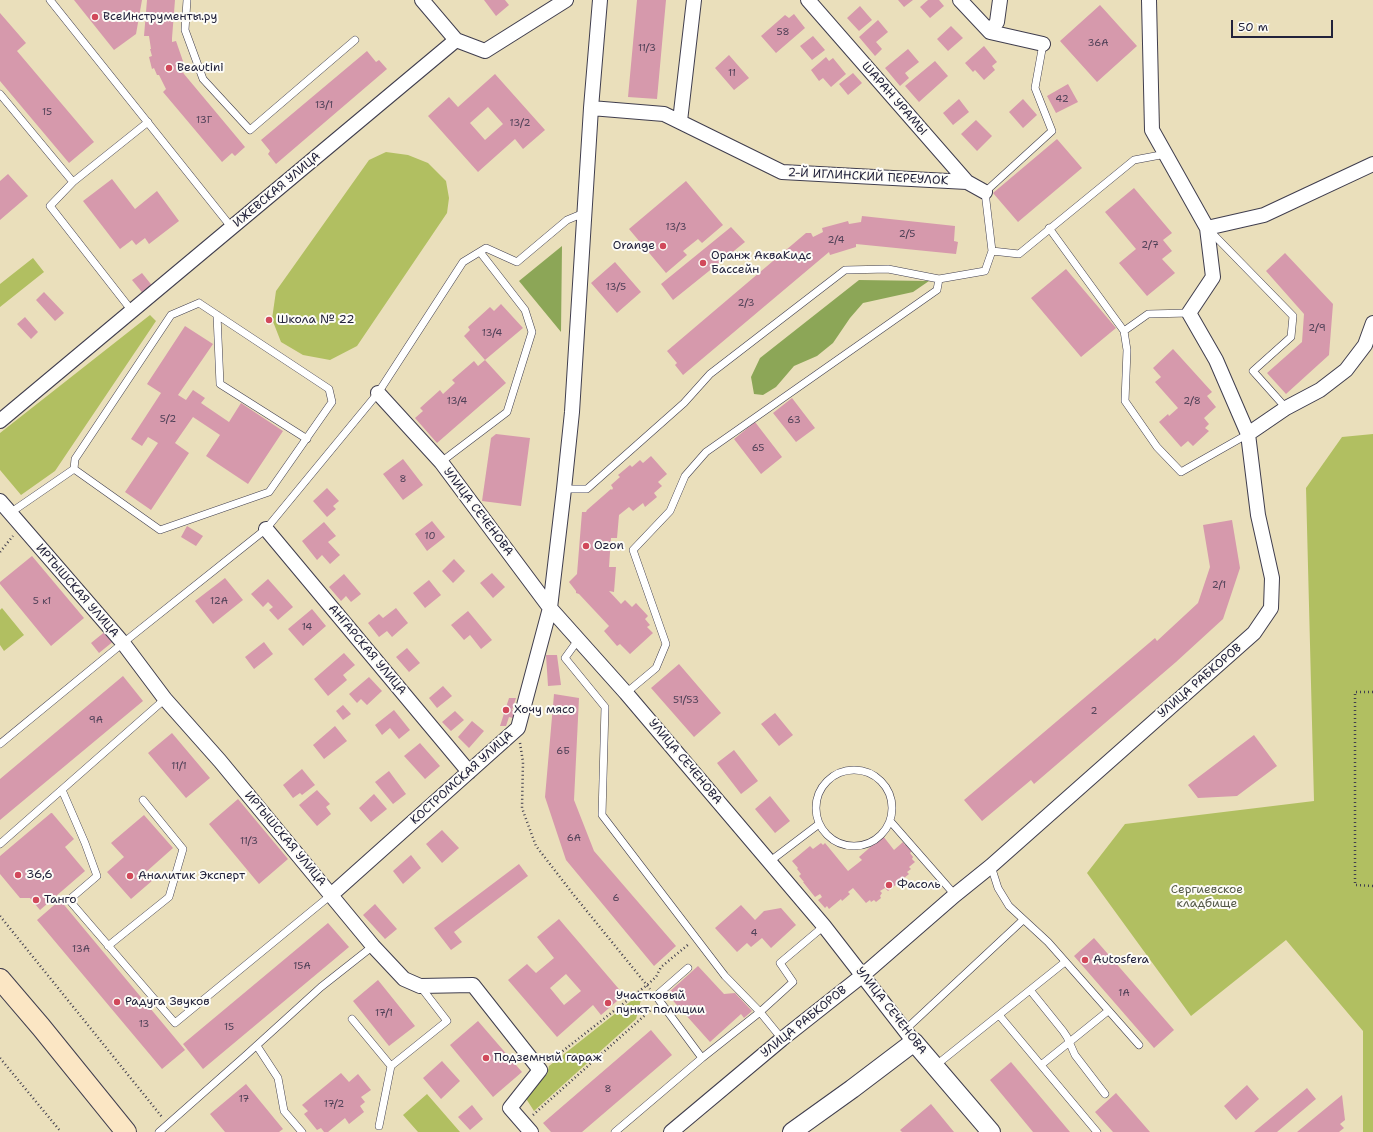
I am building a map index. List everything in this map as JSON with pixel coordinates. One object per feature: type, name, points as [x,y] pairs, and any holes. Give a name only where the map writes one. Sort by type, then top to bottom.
[{"type":"main road","points":[[0,979],[41,1026],[126,1132]]},
{"type":"street","points":[[422,0],[456,40],[485,51],[566,0]]},
{"type":"street","name":"КОСТРОМСКАЯ УЛИЦА","points":[[331,894],[518,728],[550,608],[564,489],[572,412],[591,108],[600,0]]},
{"type":"street","points":[[680,122],[694,0]]},
{"type":"street","name":"ШАРАН УРАМЫ","points":[[808,0],[967,182],[986,192]]},
{"type":"street","points":[[960,0],[990,32],[1043,44]]},
{"type":"street","points":[[990,32],[998,22],[1000,0]]},
{"type":"street","points":[[1149,0],[1152,130],[1207,228],[1212,277],[1189,313]]},
{"type":"street","name":"ИЖЕВСКАЯ УЛИЦА","points":[[0,421],[456,40]]},
{"type":"street","name":"2-Й ИГЛИНСКИЙ ПЕРЕУЛОК","points":[[591,108],[664,114],[782,172],[967,182]]},
{"type":"street","points":[[1207,228],[1264,215],[1373,164]]},
{"type":"street","name":"УЛИЦА РАБКОРОВ","points":[[671,1132],[782,1039],[863,974],[991,866],[1254,634],[1271,608],[1272,578],[1258,515],[1248,434],[1216,360],[1189,313]]},
{"type":"street","points":[[1248,434],[1286,408],[1320,390],[1346,370],[1365,345],[1373,323]]},
{"type":"street","name":"УЛИЦА СЕЧЕНОВА","points":[[378,393],[441,462],[550,608],[626,693],[824,926],[934,1066],[991,1132]]},
{"type":"street","name":"ИРТЫШСКАЯ УЛИЦА","points":[[0,501],[123,643],[165,699],[220,761],[373,946],[404,979],[420,986],[473,985],[540,1070]]},
{"type":"street","name":"АНГАРСКАЯ УЛИЦА","points":[[266,529],[469,772]]},
{"type":"street","points":[[792,1132],[852,1089],[910,1036]]},
{"type":"street","points":[[527,1128],[510,1108],[540,1070]]},
{"type":"lane","points":[[50,0],[232,228]]},
{"type":"lane","points":[[187,0],[185,30],[203,79],[250,130],[355,40]]},
{"type":"lane","points":[[564,489],[587,489],[684,403],[710,374],[844,270],[888,269],[939,280],[985,271],[992,251],[986,192],[1052,131],[1035,88],[1043,44]]},
{"type":"lane","points":[[0,94],[73,182]]},
{"type":"lane","points":[[132,311],[50,206],[73,182],[148,122]]},
{"type":"lane","points":[[992,251],[1019,254],[1134,160],[1166,154]]},
{"type":"lane","points":[[0,744],[123,643],[266,529],[378,393],[463,262],[486,248],[517,262],[567,220],[584,213]]},
{"type":"lane","points":[[1049,228],[1124,331],[1127,350],[1125,402],[1157,447],[1181,472],[1248,434]]},
{"type":"lane","points":[[1207,228],[1293,316],[1291,337],[1253,371],[1286,408]]},
{"type":"lane","points":[[441,462],[507,412],[532,332],[525,310],[480,252]]},
{"type":"lane","points":[[626,693],[656,668],[666,644],[633,550],[670,511],[685,476],[706,452],[936,290],[939,280]]},
{"type":"lane","points":[[10,513],[74,469],[75,459],[171,315],[199,303],[329,390],[332,402],[269,492],[160,530],[74,469]]},
{"type":"lane","points":[[1124,331],[1148,314],[1189,313]]},
{"type":"lane","points":[[217,315],[220,384],[307,439]]},
{"type":"lane","points":[[578,640],[565,658],[604,707],[602,815],[725,976],[760,1012],[782,1039]]},
{"type":"lane","points":[[0,844],[165,699]]},
{"type":"lane","points":[[856,770],[874,775],[884,784],[891,795],[893,808],[891,822],[884,833],[874,842],[861,846],[848,846],[838,843],[827,835],[819,824],[816,803],[822,788],[831,778],[843,772],[856,770]]},
{"type":"lane","points":[[62,790],[85,843],[97,876],[69,900],[175,1023],[331,894]]},
{"type":"lane","points":[[108,946],[169,897],[182,849],[143,800]]},
{"type":"lane","points":[[891,822],[955,895]]},
{"type":"lane","points":[[769,862],[819,824]]},
{"type":"lane","points":[[991,866],[998,888],[1009,906],[1048,942],[1139,1045]]},
{"type":"lane","points":[[910,1036],[1023,920]]},
{"type":"lane","points":[[614,1132],[702,1058],[760,1012],[793,982],[780,963],[824,926]]},
{"type":"lane","points":[[159,1132],[257,1046],[321,987],[373,946]]},
{"type":"lane","points":[[934,1066],[1065,962]]},
{"type":"lane","points":[[688,968],[658,998],[702,1058]]},
{"type":"lane","points":[[379,1126],[391,1066],[446,1021],[420,986]]},
{"type":"lane","points":[[1030,990],[1063,1031],[1075,1054],[1105,1094]]},
{"type":"lane","points":[[1041,1065],[1108,1011]]},
{"type":"lane","points":[[999,1015],[1097,1132]]},
{"type":"lane","points":[[352,1019],[391,1066]]},
{"type":"lane","points":[[257,1046],[278,1078],[284,1111],[302,1132]]},
{"type":"path","points":[[0,552],[21,526]]},
{"type":"path","points":[[1373,692],[1355,692],[1356,885],[1373,886]]},
{"type":"path","points":[[518,728],[523,762],[522,808],[536,846],[658,998],[527,1128]]},
{"type":"path","points":[[0,916],[168,1124]]},
{"type":"path","points":[[540,1070],[656,978],[661,967],[696,939]]},
{"type":"path","points":[[0,1058],[61,1132]]},
{"type":"green space","points":[[386,152],[408,155],[428,163],[446,181],[449,198],[447,213],[357,346],[330,360],[303,355],[281,342],[272,319],[276,291],[369,160]]},
{"type":"green space","points":[[562,246],[561,332],[519,281]]},
{"type":"green space","points":[[33,258],[44,272],[0,307],[0,284]]},
{"type":"green space","points":[[859,280],[929,281],[913,292],[863,303],[850,318],[833,343],[817,356],[794,366],[776,387],[763,395],[754,394],[751,377],[760,358]]},
{"type":"green space","points":[[150,315],[156,321],[55,471],[21,495],[0,470],[0,433]]},
{"type":"green space","name":"Сергиевское кладбище","points":[[1373,434],[1373,1132],[1363,1132],[1363,1031],[1286,940],[1191,1016],[1087,873],[1125,824],[1314,801],[1306,488],[1342,437]]},
{"type":"green space","points":[[2,608],[24,635],[4,651],[0,645],[0,610]]},
{"type":"green space","points":[[640,994],[642,996],[636,1019],[534,1111],[525,1097],[547,1074],[549,1066]]},
{"type":"green space","points":[[427,1094],[460,1132],[418,1132],[403,1115]]},
{"type":"building","points":[[74,0],[142,0],[136,34],[114,50]]},
{"type":"building","points":[[147,0],[175,0],[172,42],[176,41],[185,67],[181,69],[245,147],[235,156],[232,153],[222,162],[163,92],[166,89],[159,75],[157,75],[154,68],[152,69],[149,57],[152,56],[149,36],[144,36]]},
{"type":"building","points":[[484,0],[505,0],[509,5],[496,16]]},
{"type":"building","points":[[637,0],[666,0],[657,99],[628,97]]},
{"type":"building","points":[[898,0],[913,0],[904,7]]},
{"type":"building","points":[[928,0],[939,0],[944,6],[930,18],[920,7]]},
{"type":"building","points":[[1100,5],[1137,46],[1097,82],[1060,41]]},
{"type":"building","points":[[860,6],[872,20],[859,31],[847,18]]},
{"type":"building","points":[[0,13],[26,43],[17,51],[94,142],[69,163],[0,81]]},
{"type":"building","points":[[794,14],[805,28],[776,53],[761,36],[785,15],[789,18]]},
{"type":"building","points":[[878,20],[888,32],[876,42],[882,49],[875,56],[859,37]]},
{"type":"building","points":[[951,26],[963,38],[948,51],[937,39]]},
{"type":"building","points":[[813,36],[825,50],[812,60],[800,46]]},
{"type":"building","points":[[984,46],[997,62],[992,66],[995,70],[984,80],[975,70],[973,72],[965,63]]},
{"type":"building","points":[[908,49],[919,62],[905,73],[909,78],[900,86],[885,68]]},
{"type":"building","points":[[367,51],[376,62],[379,60],[387,69],[276,164],[268,154],[270,151],[261,140]]},
{"type":"building","points":[[729,55],[749,78],[734,90],[715,68]]},
{"type":"building","points":[[826,57],[829,61],[833,58],[846,74],[831,87],[823,78],[819,81],[811,70]]},
{"type":"building","points":[[935,61],[948,76],[919,102],[905,86]]},
{"type":"building","points":[[853,73],[862,83],[848,95],[839,84]]},
{"type":"building","points":[[495,74],[545,130],[523,149],[515,139],[478,172],[428,116],[449,97],[458,107]],"holes":[[[488,107],[503,124],[485,140],[470,123]]]},
{"type":"building","points":[[1068,84],[1078,102],[1056,113],[1047,96]]},
{"type":"building","points":[[959,99],[969,112],[953,125],[943,113]]},
{"type":"building","points":[[1023,99],[1037,115],[1023,128],[1009,112]]},
{"type":"building","points":[[976,120],[992,136],[977,151],[961,134]]},
{"type":"building","points":[[1057,139],[1082,168],[1018,222],[993,193]]},
{"type":"building","points":[[8,174],[28,196],[0,220],[0,181]]},
{"type":"building","points":[[112,179],[135,209],[157,191],[179,221],[149,244],[145,238],[136,245],[132,240],[120,249],[83,201]]},
{"type":"building","points":[[686,181],[723,225],[702,243],[698,239],[683,251],[687,255],[666,273],[629,229]]},
{"type":"building","points":[[1134,188],[1172,233],[1163,240],[1172,251],[1162,259],[1175,273],[1147,296],[1119,263],[1136,249],[1105,212]]},
{"type":"building","points":[[862,216],[955,226],[954,241],[958,242],[956,254],[856,244],[856,247],[830,255],[829,252],[683,375],[675,365],[677,363],[667,351],[806,233],[811,233],[813,237],[823,232],[822,228],[848,221],[849,224],[861,222]]},
{"type":"building","name":"Оранж АкваКидс Бассейн","points":[[731,227],[745,242],[673,300],[661,284]]},
{"type":"building","points":[[1285,253],[1333,304],[1329,355],[1286,394],[1267,373],[1302,342],[1304,314],[1266,271]]},
{"type":"building","points":[[615,262],[641,292],[617,313],[591,283]]},
{"type":"building","points":[[1066,269],[1116,328],[1081,357],[1031,298]]},
{"type":"building","points":[[142,273],[154,288],[145,296],[132,280]]},
{"type":"building","points":[[44,292],[64,313],[55,321],[36,300]]},
{"type":"building","points":[[501,304],[523,328],[485,360],[464,336],[470,330],[468,327],[490,307],[494,311]]},
{"type":"building","points":[[25,317],[38,332],[31,339],[17,324]]},
{"type":"building","points":[[185,326],[213,344],[178,395],[186,400],[193,390],[205,398],[201,403],[229,422],[241,403],[283,431],[248,484],[206,456],[220,435],[193,417],[175,443],[189,453],[151,510],[125,492],[158,443],[148,437],[142,446],[131,439],[161,393],[147,384]]},
{"type":"building","points":[[1173,349],[1212,392],[1207,396],[1216,407],[1204,418],[1209,424],[1205,428],[1209,431],[1193,446],[1188,441],[1181,447],[1159,422],[1178,408],[1155,382],[1161,377],[1153,368]]},
{"type":"building","points":[[485,360],[506,383],[437,443],[415,418],[423,411],[420,408],[440,390],[443,394],[455,383],[452,380],[474,361],[478,366]]},
{"type":"building","points":[[792,398],[815,428],[796,442],[773,413]]},
{"type":"building","points":[[755,422],[782,457],[761,474],[734,439]]},
{"type":"building","points":[[496,434],[530,438],[521,506],[482,501],[491,438]]},
{"type":"building","points":[[651,456],[667,474],[658,482],[662,486],[654,493],[657,497],[645,507],[643,503],[633,511],[629,507],[619,515],[617,538],[611,538],[609,567],[616,567],[614,592],[609,591],[621,604],[625,600],[632,607],[636,603],[648,616],[645,619],[650,625],[647,627],[653,633],[630,654],[620,644],[617,646],[604,631],[609,626],[579,594],[576,593],[569,582],[577,574],[582,512],[586,512],[611,489],[612,490],[613,488],[611,485],[620,477],[618,475],[630,465],[632,467],[640,460],[643,463]]},
{"type":"building","points":[[403,459],[423,485],[403,500],[383,474]]},
{"type":"building","points":[[327,488],[339,501],[333,506],[336,509],[327,517],[313,501]]},
{"type":"building","points":[[1232,520],[1240,568],[1223,619],[1176,662],[1034,784],[1031,780],[982,821],[964,800],[1155,638],[1157,641],[1198,603],[1210,567],[1203,525]]},
{"type":"building","points":[[432,521],[445,537],[427,551],[415,534]]},
{"type":"building","points":[[324,522],[336,536],[328,542],[340,555],[330,564],[322,555],[317,560],[302,541]]},
{"type":"building","points":[[187,526],[203,536],[196,546],[181,537]]},
{"type":"building","points":[[32,556],[84,618],[51,646],[0,584],[0,582]]},
{"type":"building","points":[[454,559],[465,571],[453,583],[442,571]]},
{"type":"building","points":[[492,573],[505,587],[493,598],[480,583]]},
{"type":"building","points":[[344,574],[361,594],[351,602],[346,596],[341,601],[329,587]]},
{"type":"building","points":[[225,578],[243,600],[213,624],[195,601]]},
{"type":"building","points":[[268,579],[293,607],[278,620],[269,610],[273,607],[268,602],[263,607],[251,594]]},
{"type":"building","points":[[429,580],[441,595],[425,608],[413,593]]},
{"type":"building","points":[[396,608],[408,623],[392,637],[387,631],[379,637],[368,623],[379,614],[383,618]]},
{"type":"building","points":[[312,609],[326,626],[303,646],[288,629]]},
{"type":"building","points":[[468,611],[492,640],[481,649],[470,635],[464,640],[451,625]]},
{"type":"building","points":[[107,630],[115,640],[99,653],[91,643]]},
{"type":"building","points":[[264,642],[273,654],[254,669],[245,657]]},
{"type":"building","points":[[407,648],[420,663],[409,672],[396,657]]},
{"type":"building","points":[[344,653],[355,665],[343,675],[347,680],[328,696],[314,679]]},
{"type":"building","points":[[546,655],[557,655],[561,685],[548,686]]},
{"type":"building","points":[[679,664],[721,713],[694,737],[651,688]]},
{"type":"building","points":[[123,676],[143,701],[0,820],[0,779]]},
{"type":"building","points":[[369,677],[382,691],[367,705],[361,699],[357,703],[349,694]]},
{"type":"building","points":[[443,686],[452,696],[437,708],[429,698]]},
{"type":"building","points":[[554,694],[579,698],[574,800],[594,851],[676,946],[654,966],[566,860],[545,797]]},
{"type":"building","points":[[509,698],[516,698],[512,710],[516,711],[513,718],[509,717],[506,726],[500,726]]},
{"type":"building","points":[[343,705],[351,714],[343,720],[336,711]]},
{"type":"building","points":[[394,710],[410,730],[399,739],[390,728],[382,735],[375,725]]},
{"type":"building","points":[[455,711],[464,720],[451,731],[442,722]]},
{"type":"building","points":[[775,713],[793,735],[779,746],[761,724]]},
{"type":"building","points":[[472,721],[484,731],[469,748],[458,737]]},
{"type":"building","points":[[335,726],[347,741],[324,759],[313,745]]},
{"type":"building","points":[[172,733],[210,778],[186,798],[148,753]]},
{"type":"building","points":[[1254,735],[1277,766],[1237,796],[1198,798],[1188,785]]},
{"type":"building","points":[[420,743],[440,766],[425,779],[404,756]]},
{"type":"building","points":[[734,750],[758,781],[741,794],[717,763]]},
{"type":"building","points":[[302,769],[315,785],[302,795],[300,793],[293,798],[283,785]]},
{"type":"building","points":[[389,771],[406,794],[393,804],[375,782]]},
{"type":"building","points":[[317,790],[330,804],[326,807],[331,814],[317,826],[299,805]]},
{"type":"building","points":[[374,794],[387,809],[371,822],[359,808]]},
{"type":"building","points":[[770,796],[790,821],[775,833],[755,809]]},
{"type":"building","points":[[238,799],[288,859],[259,884],[209,824]]},
{"type":"building","points":[[51,813],[74,839],[65,847],[85,871],[40,910],[30,898],[20,898],[0,874],[0,856]]},
{"type":"building","points":[[144,815],[173,848],[146,872],[153,880],[131,899],[107,872],[124,857],[111,843]]},
{"type":"building","points":[[442,830],[459,848],[442,863],[426,844]]},
{"type":"building","points":[[883,836],[894,850],[903,842],[905,845],[907,843],[913,850],[910,853],[915,862],[909,867],[911,869],[907,872],[909,874],[888,891],[885,888],[880,891],[882,893],[880,896],[881,898],[876,902],[874,900],[871,902],[870,900],[866,903],[853,888],[848,892],[850,894],[842,901],[841,899],[829,909],[827,906],[825,908],[818,900],[822,897],[820,894],[815,897],[799,876],[801,874],[792,861],[810,846],[813,849],[821,843],[823,845],[825,843],[848,871],[862,860],[859,857]]},
{"type":"building","points":[[411,855],[421,868],[403,884],[393,871]]},
{"type":"building","points":[[519,864],[528,876],[454,932],[462,942],[451,950],[434,928]]},
{"type":"building","points":[[60,900],[185,1050],[162,1069],[37,920]]},
{"type":"building","points":[[375,904],[397,929],[385,939],[363,915]]},
{"type":"building","points":[[741,905],[755,920],[764,911],[781,908],[796,925],[771,948],[762,938],[751,947],[747,943],[737,952],[715,928]]},
{"type":"building","points":[[559,919],[624,995],[601,1015],[593,1005],[557,1037],[508,980],[527,964],[536,973],[554,958],[537,937]],"holes":[[[566,974],[581,991],[564,1005],[550,988]]]},
{"type":"building","points":[[328,923],[349,947],[203,1069],[183,1044]]},
{"type":"building","points":[[1094,938],[1174,1030],[1154,1048],[1074,956]]},
{"type":"building","points":[[698,966],[724,994],[735,993],[752,1011],[744,1018],[741,1014],[710,1042],[667,994]]},
{"type":"building","points":[[378,980],[415,1026],[389,1046],[353,1001]]},
{"type":"building","name":"Подземный гараж","points":[[478,1021],[522,1072],[493,1097],[450,1045]]},
{"type":"building","points":[[651,1030],[672,1055],[582,1132],[551,1132],[543,1123]]},
{"type":"building","points":[[442,1061],[460,1081],[441,1099],[423,1078]]},
{"type":"building","points":[[1011,1062],[1070,1132],[1033,1132],[990,1080]]},
{"type":"building","points":[[341,1073],[349,1082],[358,1074],[371,1090],[361,1097],[365,1102],[360,1106],[364,1112],[349,1124],[345,1118],[328,1132],[324,1132],[321,1128],[317,1130],[304,1114],[308,1111],[302,1105]]},
{"type":"building","points":[[246,1084],[283,1129],[279,1132],[225,1132],[210,1114]]},
{"type":"building","points":[[1247,1085],[1259,1099],[1236,1120],[1224,1106]]},
{"type":"building","points":[[1307,1088],[1316,1099],[1277,1132],[1254,1132]]},
{"type":"building","points":[[1116,1093],[1150,1132],[1113,1132],[1095,1112]]},
{"type":"building","points":[[1342,1095],[1345,1120],[1340,1124],[1344,1128],[1339,1132],[1297,1132]]},
{"type":"building","points":[[931,1104],[954,1132],[902,1132],[900,1130]]},
{"type":"building","points":[[472,1105],[483,1119],[470,1130],[458,1117]]},
{"type":"place","name":"ВсеИнструменты.ру","points":[[95,17]]},
{"type":"place","name":"Beautini","points":[[169,68]]},
{"type":"place","name":"Orange","points":[[663,246]]},
{"type":"place","name":"Оранж АкваКидс Бассейн","points":[[703,263]]},
{"type":"place","name":"Школа № 22","points":[[269,320]]},
{"type":"place","name":"Ozon","points":[[586,546]]},
{"type":"place","name":"Хочу мясо","points":[[506,710]]},
{"type":"place","name":"36,6","points":[[18,875]]},
{"type":"place","name":"Аналитик Эксперт","points":[[130,876]]},
{"type":"place","name":"Фасоль","points":[[889,885]]},
{"type":"place","name":"Танго","points":[[36,900]]},
{"type":"place","name":"Autosfera","points":[[1085,960]]},
{"type":"place","name":"Радуга Звуков","points":[[117,1002]]},
{"type":"place","name":"Участковый пункт полиции","points":[[608,1003]]},
{"type":"place","name":"Подземный гараж","points":[[486,1058]]}]
